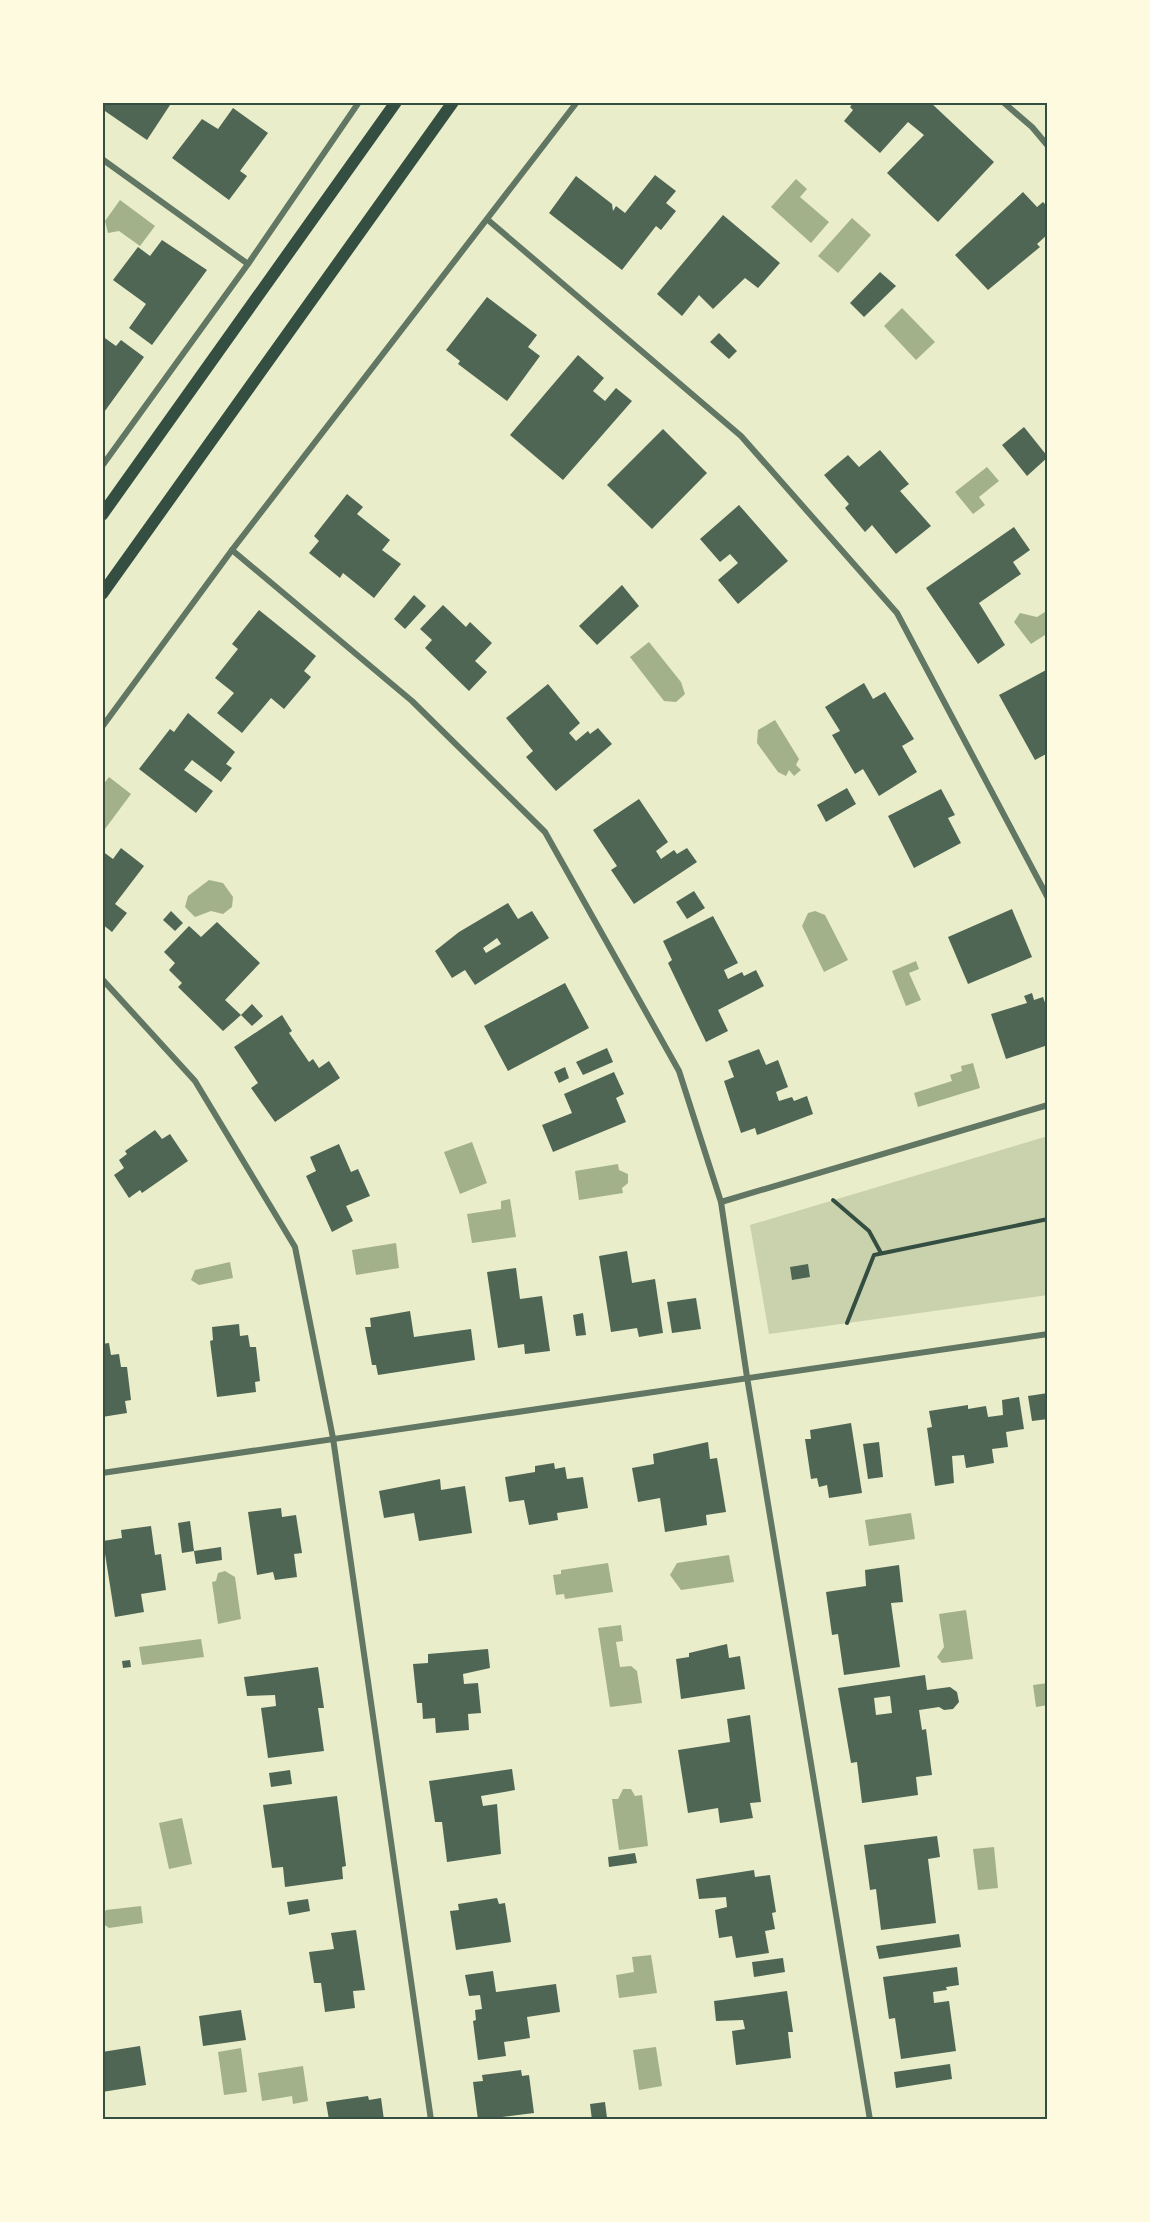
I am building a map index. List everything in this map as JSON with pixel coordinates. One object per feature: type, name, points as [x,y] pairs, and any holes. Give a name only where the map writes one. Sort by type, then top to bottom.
[{"type":"main road","points":[[102,515],[396,102]]},
{"type":"main road","points":[[102,594],[453,102]]},
{"type":"street","points":[[102,466],[248,264],[359,102]]},
{"type":"street","points":[[102,727],[232,550],[577,102]]},
{"type":"street","points":[[1003,102],[1032,127],[1048,146]]},
{"type":"street","points":[[102,159],[248,264]]},
{"type":"street","points":[[488,220],[741,436],[897,613],[1048,898]]},
{"type":"street","points":[[232,550],[412,701],[545,832],[679,1071],[721,1202],[747,1377],[870,2120]]},
{"type":"street","points":[[102,979],[195,1081],[295,1247],[333,1438],[431,2120]]},
{"type":"street","points":[[721,1202],[1048,1105]]},
{"type":"street","points":[[102,1473],[1048,1334]]},
{"type":"path","points":[[833,1200],[869,1231],[881,1253]]},
{"type":"path","points":[[847,1323],[874,1255],[1048,1219]]},
{"type":"shaded area","points":[[796,179],[807,189],[800,197],[829,222],[811,243],[771,207]]},
{"type":"shaded area","points":[[120,200],[155,226],[140,246],[119,231],[108,233],[105,221]]},
{"type":"shaded area","points":[[852,218],[871,235],[838,273],[818,256]]},
{"type":"shaded area","points":[[902,308],[935,342],[916,360],[884,326]]},
{"type":"shaded area","points":[[987,467],[999,481],[979,497],[985,505],[973,514],[955,492]]},
{"type":"shaded area","points":[[1048,610],[1048,633],[1031,644],[1014,622],[1020,613],[1037,617]]},
{"type":"shaded area","points":[[649,642],[681,682],[685,694],[676,702],[664,701],[630,657]]},
{"type":"shaded area","points":[[775,720],[799,759],[796,765],[801,770],[794,776],[789,770],[786,776],[778,772],[757,743],[758,730]]},
{"type":"shaded area","points":[[109,777],[131,794],[102,833],[102,786]]},
{"type":"shaded area","points":[[209,880],[223,883],[233,897],[232,907],[223,914],[211,911],[195,917],[185,907],[188,896]]},
{"type":"shaded area","points":[[815,911],[825,915],[848,960],[824,972],[802,926],[808,913]]},
{"type":"shaded area","points":[[916,961],[919,969],[909,973],[921,1000],[906,1006],[892,971]]},
{"type":"shaded area","points":[[973,1063],[980,1088],[918,1107],[914,1093],[952,1081],[950,1075],[962,1071],[961,1066]]},
{"type":"shaded area","points":[[1048,1136],[1048,1295],[769,1334],[750,1225]]},
{"type":"shaded area","points":[[472,1142],[487,1183],[460,1194],[444,1152]]},
{"type":"shaded area","points":[[618,1164],[619,1170],[628,1174],[628,1183],[622,1188],[623,1193],[579,1200],[575,1171]]},
{"type":"shaded area","points":[[510,1199],[516,1237],[472,1243],[467,1214],[501,1209],[501,1201]]},
{"type":"shaded area","points":[[396,1243],[399,1268],[356,1275],[352,1250]]},
{"type":"shaded area","points":[[230,1262],[233,1278],[199,1285],[191,1280],[195,1270]]},
{"type":"shaded area","points":[[911,1513],[915,1539],[869,1546],[865,1520]]},
{"type":"shaded area","points":[[729,1555],[734,1582],[681,1590],[670,1575],[677,1563]]},
{"type":"shaded area","points":[[608,1563],[613,1592],[565,1599],[564,1594],[556,1595],[553,1575],[561,1574],[561,1570]]},
{"type":"shaded area","points":[[225,1571],[235,1577],[241,1619],[218,1624],[212,1582],[216,1581],[218,1573]]},
{"type":"shaded area","points":[[966,1610],[973,1659],[942,1663],[937,1657],[944,1647],[939,1614]]},
{"type":"shaded area","points":[[621,1625],[623,1641],[616,1642],[620,1667],[631,1666],[637,1671],[642,1703],[610,1707],[598,1628]]},
{"type":"shaded area","points":[[201,1639],[204,1657],[142,1665],[139,1647]]},
{"type":"shaded area","points":[[1048,1683],[1048,1705],[1036,1707],[1033,1685]]},
{"type":"shaded area","points":[[623,1789],[631,1789],[635,1796],[642,1795],[648,1846],[619,1850],[612,1799],[618,1799]]},
{"type":"shaded area","points":[[182,1818],[192,1864],[169,1869],[159,1823]]},
{"type":"shaded area","points":[[994,1847],[998,1888],[978,1890],[973,1849]]},
{"type":"shaded area","points":[[141,1906],[143,1923],[109,1928],[102,1923],[102,1916],[106,1910]]},
{"type":"shaded area","points":[[651,1955],[657,1993],[619,1998],[616,1975],[634,1972],[632,1957]]},
{"type":"shaded area","points":[[656,2047],[662,2086],[639,2090],[633,2050]]},
{"type":"shaded area","points":[[241,2048],[247,2092],[224,2095],[218,2052]]},
{"type":"shaded area","points":[[303,2066],[308,2101],[293,2104],[292,2096],[262,2101],[258,2073]]},
{"type":"building","points":[[102,102],[172,102],[147,140],[102,109]]},
{"type":"building","points":[[854,102],[930,102],[994,162],[938,222],[887,173],[924,135],[908,122],[880,153],[844,121],[853,110],[850,107]]},
{"type":"building","points":[[233,108],[268,133],[240,171],[247,176],[229,200],[172,158],[202,119],[218,129]]},
{"type":"building","points":[[655,175],[676,191],[666,203],[676,211],[661,230],[656,226],[622,270],[549,213],[576,176],[612,204],[613,211],[616,206],[625,213]]},
{"type":"building","points":[[1023,192],[1037,207],[1043,202],[1048,207],[1048,234],[1037,244],[1040,247],[988,290],[955,255]]},
{"type":"building","points":[[723,215],[780,263],[758,288],[745,278],[713,309],[699,295],[682,316],[657,294]]},
{"type":"building","points":[[162,240],[207,270],[152,345],[129,328],[146,304],[113,280],[138,247],[150,256]]},
{"type":"building","points":[[880,272],[896,286],[864,317],[850,303]]},
{"type":"building","points":[[487,297],[537,335],[528,347],[540,356],[507,401],[458,364],[460,361],[446,350]]},
{"type":"building","points":[[719,333],[737,351],[729,359],[710,342]]},
{"type":"building","points":[[102,336],[116,346],[121,340],[144,357],[102,415]]},
{"type":"building","points":[[578,355],[604,378],[593,391],[605,401],[616,388],[632,401],[563,480],[510,435]]},
{"type":"building","points":[[1024,427],[1048,457],[1027,476],[1002,445]]},
{"type":"building","points":[[663,429],[707,473],[652,529],[607,485]]},
{"type":"building","points":[[880,450],[909,484],[900,491],[931,526],[896,554],[872,525],[865,532],[845,508],[849,504],[824,475],[848,455],[859,467]]},
{"type":"building","points":[[347,494],[363,507],[357,514],[390,540],[382,550],[401,564],[374,598],[343,573],[340,578],[309,553],[319,541],[314,536]]},
{"type":"building","points":[[739,505],[788,561],[738,604],[718,580],[738,563],[730,554],[720,562],[700,539]]},
{"type":"building","points":[[1014,527],[1030,550],[1013,562],[1021,574],[979,603],[1005,645],[978,664],[926,588]]},
{"type":"building","points":[[622,585],[639,606],[597,645],[579,626]]},
{"type":"building","points":[[414,595],[426,606],[405,629],[394,619]]},
{"type":"building","points":[[443,605],[466,627],[470,622],[492,643],[475,661],[487,672],[469,691],[425,648],[432,640],[420,629]]},
{"type":"building","points":[[259,610],[316,656],[304,671],[311,677],[284,709],[271,698],[242,733],[217,713],[234,693],[215,678],[238,649],[232,644]]},
{"type":"building","points":[[1048,669],[1048,753],[1035,760],[999,695]]},
{"type":"building","points":[[864,683],[873,699],[885,692],[914,739],[902,746],[917,772],[879,796],[863,769],[855,774],[832,735],[840,731],[825,707]]},
{"type":"building","points":[[548,684],[580,723],[569,733],[576,741],[588,731],[590,734],[598,728],[612,744],[556,791],[526,757],[533,751],[506,718]]},
{"type":"building","points":[[188,713],[235,752],[226,764],[232,768],[221,782],[192,760],[184,770],[213,791],[196,813],[139,769],[170,729],[174,732]]},
{"type":"building","points":[[847,788],[856,804],[826,822],[817,805]]},
{"type":"building","points":[[941,789],[955,815],[948,818],[961,843],[914,868],[888,816]]},
{"type":"building","points":[[639,799],[668,842],[656,851],[661,859],[674,850],[677,854],[687,848],[697,862],[634,904],[611,870],[617,866],[593,830]]},
{"type":"building","points":[[121,848],[144,866],[115,904],[127,913],[112,932],[102,924],[102,851],[113,859]]},
{"type":"building","points":[[694,891],[705,908],[687,919],[676,902]]},
{"type":"building","points":[[508,903],[518,919],[532,911],[549,938],[475,985],[465,970],[452,978],[435,951],[459,932]],"holes":[[[497,938],[501,944],[486,953],[483,948]]]},
{"type":"building","points":[[1012,909],[1032,957],[968,984],[948,937]]},
{"type":"building","points":[[171,911],[183,923],[175,931],[163,920]]},
{"type":"building","points":[[713,916],[738,963],[724,970],[728,979],[742,972],[744,976],[756,970],[764,986],[718,1010],[728,1031],[706,1042],[668,963],[672,960],[663,941]]},
{"type":"building","points":[[217,922],[260,963],[225,1000],[241,1015],[223,1031],[178,987],[182,983],[169,970],[175,963],[164,952],[189,926],[201,937]]},
{"type":"building","points":[[565,983],[589,1028],[508,1071],[484,1026]]},
{"type":"building","points":[[1032,993],[1034,1000],[1043,997],[1048,1011],[1048,1045],[1006,1059],[991,1014],[1027,1003],[1024,996]]},
{"type":"building","points":[[252,1004],[263,1016],[252,1026],[241,1015]]},
{"type":"building","points":[[282,1015],[292,1031],[289,1033],[309,1062],[313,1059],[319,1068],[329,1061],[340,1078],[275,1122],[251,1088],[258,1083],[234,1047]]},
{"type":"building","points":[[607,1048],[613,1062],[583,1075],[576,1062]]},
{"type":"building","points":[[759,1049],[766,1065],[778,1060],[788,1087],[776,1092],[779,1101],[792,1097],[794,1101],[807,1096],[813,1114],[757,1135],[755,1128],[741,1133],[724,1081],[734,1077],[728,1061]]},
{"type":"building","points":[[565,1067],[569,1078],[559,1083],[554,1072]]},
{"type":"building","points":[[614,1072],[624,1094],[616,1098],[626,1122],[553,1152],[542,1125],[572,1113],[564,1094]]},
{"type":"building","points":[[155,1130],[162,1139],[170,1134],[188,1161],[142,1193],[140,1190],[129,1198],[114,1175],[124,1168],[119,1160],[127,1154],[125,1151]]},
{"type":"building","points":[[339,1144],[351,1172],[358,1169],[370,1196],[346,1206],[353,1221],[332,1232],[306,1176],[316,1171],[310,1157]]},
{"type":"building","points":[[627,1251],[632,1283],[655,1279],[663,1333],[639,1337],[637,1328],[611,1332],[599,1256]]},
{"type":"building","points":[[808,1264],[810,1277],[792,1280],[790,1267]]},
{"type":"building","points":[[516,1268],[520,1299],[542,1296],[550,1351],[525,1354],[524,1344],[498,1348],[487,1272]]},
{"type":"building","points":[[696,1298],[701,1329],[672,1333],[667,1302]]},
{"type":"building","points":[[410,1311],[414,1337],[471,1329],[475,1360],[378,1375],[376,1365],[372,1365],[365,1327],[371,1327],[370,1318]]},
{"type":"building","points":[[583,1313],[586,1335],[576,1336],[573,1315]]},
{"type":"building","points":[[239,1324],[240,1336],[248,1335],[250,1347],[256,1347],[260,1381],[255,1382],[256,1392],[217,1397],[210,1341],[213,1340],[212,1327]]},
{"type":"building","points":[[109,1343],[111,1355],[119,1354],[121,1367],[127,1367],[131,1400],[125,1401],[127,1413],[102,1417],[102,1344]]},
{"type":"building","points":[[1048,1393],[1048,1419],[1032,1421],[1028,1396]]},
{"type":"building","points":[[1019,1397],[1024,1429],[1006,1432],[1008,1447],[992,1449],[994,1463],[966,1468],[964,1455],[952,1456],[954,1483],[935,1486],[927,1428],[932,1427],[929,1411],[968,1405],[968,1409],[986,1406],[988,1417],[1003,1415],[1002,1400]]},
{"type":"building","points":[[851,1423],[862,1493],[829,1498],[827,1485],[819,1487],[817,1478],[811,1479],[805,1439],[811,1439],[810,1430]]},
{"type":"building","points":[[708,1442],[710,1459],[717,1458],[726,1512],[706,1515],[707,1525],[665,1532],[660,1498],[638,1502],[632,1468],[654,1464],[653,1454]]},
{"type":"building","points":[[879,1442],[883,1477],[868,1479],[863,1444]]},
{"type":"building","points":[[554,1463],[555,1469],[565,1467],[567,1479],[583,1477],[588,1508],[557,1513],[558,1520],[529,1525],[524,1500],[509,1502],[505,1477],[535,1472],[535,1466]]},
{"type":"building","points":[[440,1479],[441,1490],[465,1486],[472,1533],[419,1541],[414,1513],[384,1518],[379,1491]]},
{"type":"building","points":[[281,1508],[282,1517],[296,1515],[302,1553],[294,1554],[297,1577],[275,1580],[273,1572],[257,1575],[248,1512]]},
{"type":"building","points":[[190,1521],[194,1551],[182,1553],[178,1523]]},
{"type":"building","points":[[151,1526],[155,1555],[161,1554],[166,1590],[141,1594],[144,1612],[115,1617],[103,1541],[122,1538],[121,1530]]},
{"type":"building","points":[[221,1547],[222,1560],[196,1564],[194,1551]]},
{"type":"building","points":[[899,1565],[903,1602],[891,1603],[900,1667],[844,1675],[838,1634],[832,1635],[826,1592],[866,1586],[865,1570]]},
{"type":"building","points":[[727,1644],[729,1658],[740,1656],[745,1689],[681,1699],[676,1659],[689,1657],[689,1653]]},
{"type":"building","points":[[488,1649],[490,1668],[463,1674],[464,1684],[478,1683],[481,1713],[468,1714],[469,1730],[436,1733],[435,1718],[423,1719],[422,1703],[417,1703],[413,1664],[428,1663],[428,1654]]},
{"type":"building","points":[[130,1660],[131,1667],[123,1668],[122,1661]]},
{"type":"building","points":[[318,1667],[324,1708],[318,1708],[324,1751],[268,1758],[261,1708],[276,1706],[275,1695],[247,1696],[244,1677]]},
{"type":"building","points":[[925,1675],[927,1690],[950,1687],[957,1692],[959,1702],[953,1709],[944,1710],[939,1707],[919,1710],[922,1730],[926,1729],[932,1775],[916,1777],[918,1795],[862,1803],[857,1762],[851,1763],[838,1688]],"holes":[[[890,1696],[892,1713],[876,1715],[874,1698]]]},
{"type":"building","points":[[750,1715],[761,1802],[750,1803],[753,1818],[720,1823],[718,1808],[688,1813],[678,1750],[730,1742],[727,1719]]},
{"type":"building","points":[[512,1769],[515,1790],[481,1796],[483,1806],[497,1804],[501,1854],[447,1862],[442,1822],[435,1822],[429,1781]]},
{"type":"building","points":[[290,1770],[292,1784],[271,1787],[269,1773]]},
{"type":"building","points":[[337,1796],[346,1866],[342,1867],[343,1879],[285,1887],[283,1867],[272,1868],[263,1805]]},
{"type":"building","points":[[937,1836],[940,1857],[928,1859],[936,1923],[881,1930],[876,1889],[870,1890],[864,1845]]},
{"type":"building","points":[[635,1853],[637,1863],[609,1867],[608,1857]]},
{"type":"building","points":[[754,1870],[755,1877],[770,1875],[776,1912],[772,1913],[775,1929],[765,1931],[769,1953],[736,1958],[732,1936],[719,1938],[715,1910],[727,1907],[726,1897],[699,1899],[696,1879]]},
{"type":"building","points":[[497,1898],[499,1904],[505,1903],[511,1942],[456,1950],[450,1911],[459,1910],[458,1904]]},
{"type":"building","points":[[308,1899],[310,1911],[289,1915],[287,1902]]},
{"type":"building","points":[[356,1930],[365,1990],[353,1991],[355,2008],[325,2012],[321,1983],[314,1983],[309,1952],[334,1949],[331,1933]]},
{"type":"building","points":[[959,1934],[961,1947],[879,1959],[876,1946]]},
{"type":"building","points":[[783,1958],[785,1972],[754,1977],[752,1962]]},
{"type":"building","points":[[957,1967],[959,1985],[933,1992],[934,2003],[949,2001],[956,2051],[901,2059],[895,2018],[889,2019],[883,1977]]},
{"type":"building","points":[[493,1971],[496,1992],[556,1984],[560,2012],[527,2017],[530,2038],[504,2042],[506,2056],[478,2060],[473,2021],[476,2020],[475,2010],[482,2009],[480,1995],[469,1996],[465,1975]]},
{"type":"building","points":[[787,1991],[793,2032],[788,2032],[791,2058],[736,2065],[732,2031],[745,2029],[743,2020],[716,2021],[714,2001]]},
{"type":"building","points":[[241,2010],[246,2040],[203,2046],[199,2016]]},
{"type":"building","points":[[140,2046],[146,2085],[102,2092],[102,2052]]},
{"type":"building","points":[[950,2064],[952,2079],[896,2088],[894,2072]]},
{"type":"building","points":[[521,2070],[522,2076],[529,2075],[534,2113],[478,2120],[473,2082],[483,2081],[482,2075]]},
{"type":"building","points":[[368,2096],[369,2100],[381,2098],[384,2120],[329,2120],[326,2102]]},
{"type":"building","points":[[605,2102],[607,2118],[592,2120],[590,2104]]}]
